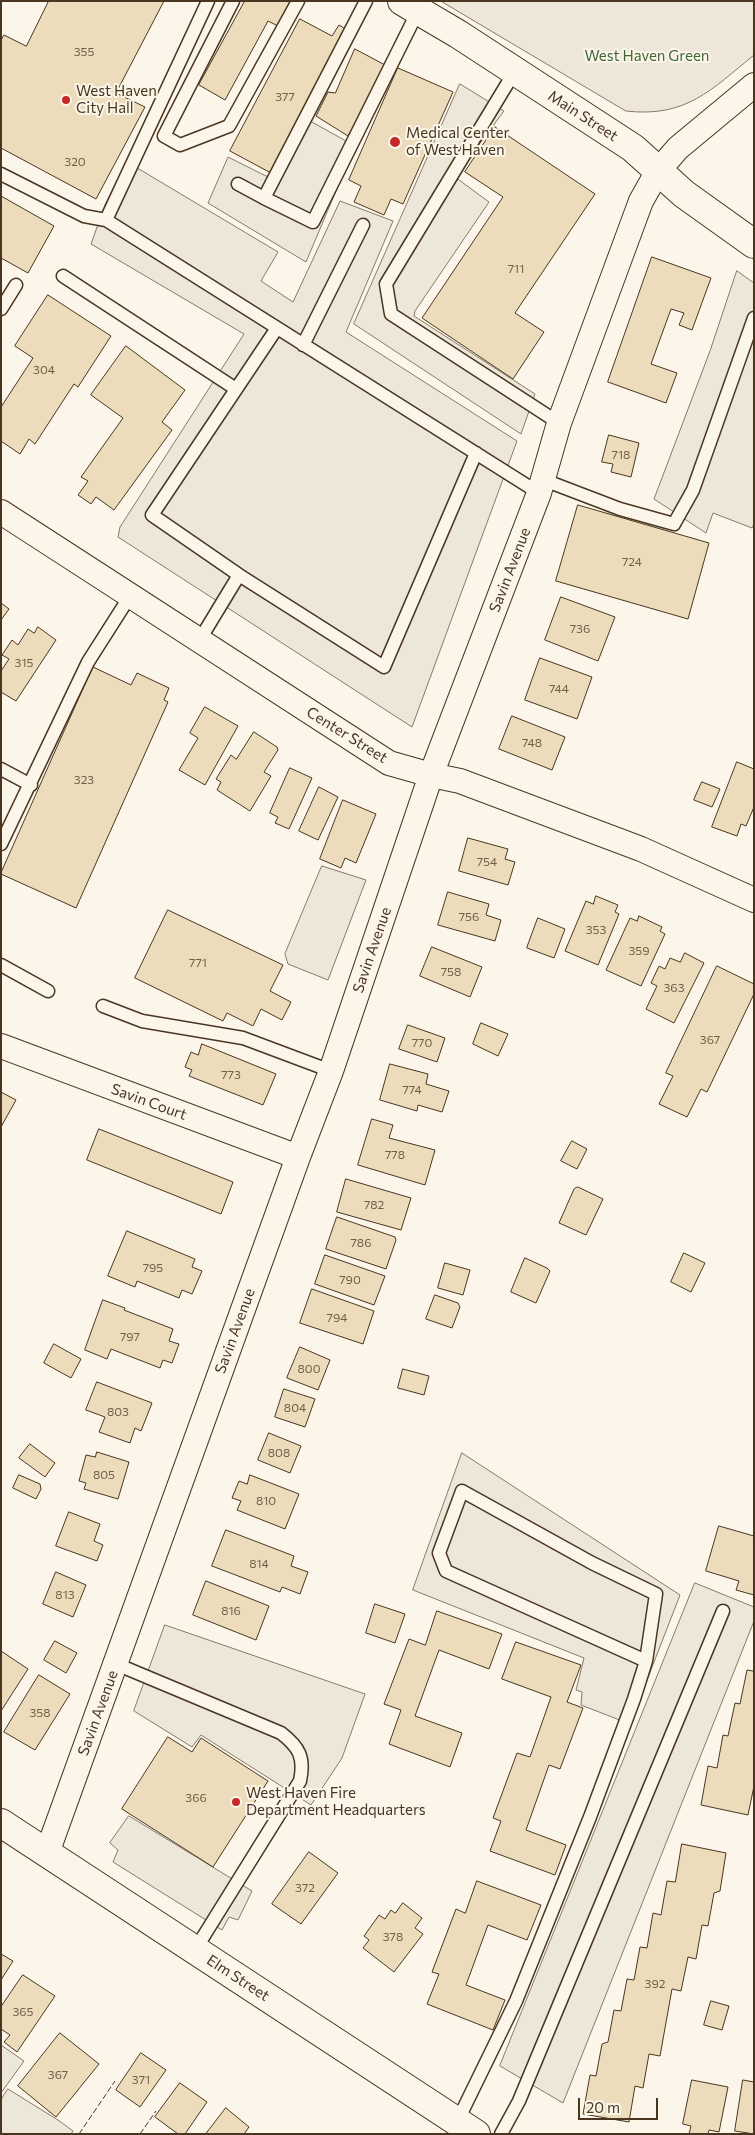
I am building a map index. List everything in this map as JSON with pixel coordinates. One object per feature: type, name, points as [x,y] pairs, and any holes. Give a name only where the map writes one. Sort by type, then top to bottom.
[{"type":"main road","name":"Main Street","points":[[410,6],[515,71],[633,148],[684,194],[754,244]]},
{"type":"main road","name":"Elm Street","points":[[1,1823],[467,2128]]},
{"type":"street","name":"Savin Avenue","points":[[47,1853],[298,1157],[331,1071],[430,776],[541,487],[559,423],[641,201],[658,171],[678,148],[754,85]]},
{"type":"street","name":"Center Street","points":[[1,512],[389,763],[430,776],[460,781],[632,846],[754,900]]},
{"type":"street","name":"Savin Court","points":[[1,1046],[298,1157]]},
{"type":"lane","points":[[106,220],[208,1]]},
{"type":"lane","points":[[233,1],[164,136],[180,145],[229,126],[298,1]]},
{"type":"lane","points":[[264,198],[366,1]]},
{"type":"lane","points":[[238,184],[313,222],[410,6]]},
{"type":"lane","points":[[515,71],[386,284],[391,314],[559,423]]},
{"type":"lane","points":[[1,174],[84,216],[106,220],[476,453],[541,487],[674,524],[693,490],[754,318]]},
{"type":"lane","points":[[303,344],[363,225]]},
{"type":"lane","points":[[63,276],[236,389]]},
{"type":"lane","points":[[1,309],[16,285]]},
{"type":"lane","points":[[277,328],[152,515],[239,575],[384,667],[476,453]]},
{"type":"lane","points":[[199,641],[239,575]]},
{"type":"lane","points":[[1,844],[31,785],[88,662],[130,596]]},
{"type":"lane","points":[[1,769],[31,785]]},
{"type":"lane","points":[[1,965],[48,991]]},
{"type":"lane","points":[[103,1006],[142,1022],[243,1038],[331,1071]]},
{"type":"lane","points":[[467,2128],[634,1699],[646,1661],[656,1594],[592,1563],[462,1491],[439,1553],[446,1571],[646,1661]]},
{"type":"lane","points":[[501,2134],[520,2101],[724,1611]]},
{"type":"lane","points":[[116,1664],[281,1733],[299,1750],[302,1771],[300,1781],[195,1950]]},
{"type":"green space","name":"West Haven Green","points":[[441,1],[754,1],[754,55],[710,90],[682,106],[647,112],[626,111]]},
{"type":"shaded area","points":[[460,84],[504,111],[455,177],[489,202],[415,311],[414,316],[535,394],[521,434],[354,324]]},
{"type":"shaded area","points":[[303,117],[355,146],[306,262],[208,203],[228,157],[270,178]]},
{"type":"shaded area","points":[[126,165],[139,169],[278,252],[261,281],[293,302],[340,201],[393,221],[346,332],[517,441],[412,727],[118,537],[120,527],[244,334],[91,244],[105,205]]},
{"type":"shaded area","points":[[737,271],[754,283],[754,524],[752,528],[713,513],[706,533],[654,499],[710,351]]},
{"type":"shaded area","points":[[322,866],[366,880],[328,980],[288,964],[285,954]]},
{"type":"shaded area","points":[[462,1453],[680,1595],[630,1724],[581,1705],[582,1692],[576,1690],[584,1658],[413,1590]]},
{"type":"shaded area","points":[[695,1583],[754,1607],[754,1621],[563,2103],[500,2066]]},
{"type":"shaded area","points":[[165,1625],[365,1694],[342,1758],[311,1805],[201,1735],[192,1747],[134,1711]]},
{"type":"shaded area","points":[[129,1816],[252,1891],[238,1920],[229,1917],[222,1930],[113,1862],[118,1850],[110,1843]]},
{"type":"shaded area","points":[[1,2045],[24,2061],[1,2093]]},
{"type":"shaded area","points":[[8,2089],[58,2120],[73,2131],[71,2134],[1,2134],[1,2100]]},
{"type":"building","name":"West Haven City Hall","points":[[49,1],[164,1],[116,93],[145,107],[96,199],[1,148],[1,40],[4,35],[26,46]]},
{"type":"building","points":[[245,1],[294,1],[280,27],[268,21],[225,100],[199,85]]},
{"type":"building","points":[[300,19],[332,36],[339,25],[347,30],[271,173],[230,151]]},
{"type":"building","points":[[355,49],[385,65],[386,69],[348,136],[316,116],[328,92],[335,93]]},
{"type":"building","points":[[398,68],[453,92],[403,204],[391,199],[384,215],[354,202],[361,186],[349,180]]},
{"type":"building","points":[[495,127],[595,194],[515,313],[544,332],[513,379],[422,318],[503,197],[465,172]]},
{"type":"building","points":[[1,196],[54,226],[28,273],[1,258]]},
{"type":"building","points":[[652,257],[711,278],[692,330],[679,325],[684,313],[671,309],[651,364],[677,373],[666,403],[608,382]]},
{"type":"building","points":[[48,295],[111,336],[78,387],[74,384],[35,444],[29,439],[20,454],[1,441],[1,407],[33,358],[15,346]]},
{"type":"building","points":[[126,346],[185,390],[162,422],[172,430],[114,510],[96,497],[91,504],[78,495],[88,481],[81,477],[123,418],[91,395]]},
{"type":"building","points":[[609,435],[639,443],[631,477],[611,472],[613,464],[602,462]]},
{"type":"building","points":[[578,505],[709,543],[688,619],[556,581]]},
{"type":"building","points":[[561,597],[615,617],[598,661],[545,640]]},
{"type":"building","points":[[1,603],[9,609],[1,620]]},
{"type":"building","points":[[38,627],[56,640],[16,701],[1,692],[1,671],[9,659],[2,655],[12,640],[18,645],[28,629],[34,633]]},
{"type":"building","points":[[540,658],[592,677],[577,719],[525,700]]},
{"type":"building","points":[[93,667],[131,685],[137,673],[169,688],[164,700],[168,702],[76,908],[1,873]]},
{"type":"building","points":[[205,707],[238,726],[205,785],[179,770],[198,738],[190,733]]},
{"type":"building","points":[[512,716],[565,737],[552,770],[499,749]]},
{"type":"building","points":[[254,732],[277,747],[278,750],[264,772],[271,776],[250,811],[217,790],[221,782],[216,779],[231,755],[236,759]]},
{"type":"building","points":[[737,762],[754,769],[754,807],[746,826],[741,824],[737,836],[712,827]]},
{"type":"building","points":[[290,768],[312,778],[289,829],[275,823],[278,817],[270,813]]},
{"type":"building","points":[[702,782],[720,789],[712,807],[694,800]]},
{"type":"building","points":[[319,787],[338,797],[318,840],[299,831]]},
{"type":"building","points":[[343,800],[376,814],[356,863],[345,858],[341,868],[320,859]]},
{"type":"building","points":[[468,838],[508,849],[505,859],[515,862],[508,885],[459,871]]},
{"type":"building","points":[[448,892],[489,904],[486,915],[501,920],[495,941],[438,925]]},
{"type":"building","points":[[596,896],[618,905],[615,912],[619,914],[598,965],[565,951],[586,901],[593,904]]},
{"type":"building","points":[[168,910],[283,965],[270,991],[291,1002],[282,1020],[261,1009],[253,1026],[227,1013],[223,1021],[135,978]]},
{"type":"building","points":[[639,916],[662,927],[660,931],[665,934],[641,986],[606,970],[630,918],[637,921]]},
{"type":"building","points":[[538,918],[565,929],[554,958],[527,948]]},
{"type":"building","points":[[432,947],[482,967],[470,997],[420,976]]},
{"type":"building","points":[[685,953],[704,963],[674,1023],[646,1009],[657,986],[651,983],[659,966],[665,969],[670,958],[680,962]]},
{"type":"building","points":[[717,966],[754,984],[754,994],[707,1092],[701,1089],[687,1117],[659,1104],[673,1076],[666,1073]]},
{"type":"building","points":[[481,1023],[508,1034],[498,1056],[473,1044]]},
{"type":"building","points":[[408,1025],[445,1038],[437,1062],[399,1049]]},
{"type":"building","points":[[202,1044],[276,1074],[263,1105],[189,1076],[192,1070],[185,1067],[191,1052],[198,1055]]},
{"type":"building","points":[[390,1064],[428,1074],[426,1084],[449,1091],[442,1112],[418,1105],[417,1111],[380,1100]]},
{"type":"building","points":[[1,1092],[16,1100],[1,1127]]},
{"type":"building","points":[[372,1119],[393,1125],[389,1138],[435,1150],[425,1185],[358,1165]]},
{"type":"building","points":[[99,1129],[233,1182],[221,1214],[87,1160]]},
{"type":"building","points":[[572,1141],[587,1149],[577,1169],[561,1161]]},
{"type":"building","points":[[346,1179],[411,1198],[401,1230],[337,1212]]},
{"type":"building","points":[[578,1187],[603,1199],[586,1235],[559,1223],[574,1189]]},
{"type":"building","points":[[337,1217],[395,1237],[396,1240],[386,1269],[326,1249]]},
{"type":"building","points":[[127,1231],[195,1259],[192,1267],[202,1271],[192,1294],[182,1290],[179,1298],[137,1281],[135,1287],[108,1276]]},
{"type":"building","points":[[684,1253],[705,1263],[691,1292],[671,1282]]},
{"type":"building","points":[[325,1255],[385,1276],[374,1305],[315,1284]]},
{"type":"building","points":[[525,1258],[550,1271],[536,1303],[511,1292]]},
{"type":"building","points":[[445,1263],[470,1270],[463,1295],[438,1288]]},
{"type":"building","points":[[312,1289],[374,1311],[363,1344],[300,1323]]},
{"type":"building","points":[[435,1295],[458,1303],[460,1307],[452,1328],[426,1319]]},
{"type":"building","points":[[103,1300],[173,1329],[169,1341],[179,1344],[172,1363],[163,1360],[160,1368],[111,1349],[107,1359],[85,1350]]},
{"type":"building","points":[[54,1344],[81,1359],[71,1378],[44,1363]]},
{"type":"building","points":[[300,1347],[330,1360],[318,1390],[287,1378]]},
{"type":"building","points":[[403,1369],[429,1376],[424,1395],[398,1388]]},
{"type":"building","points":[[97,1382],[152,1403],[141,1431],[135,1428],[130,1443],[99,1432],[105,1417],[86,1410]]},
{"type":"building","points":[[284,1389],[315,1399],[305,1427],[275,1417]]},
{"type":"building","points":[[269,1433],[301,1446],[290,1473],[258,1460]]},
{"type":"building","points":[[30,1444],[55,1463],[45,1477],[19,1458]]},
{"type":"building","points":[[97,1452],[129,1462],[118,1499],[84,1489],[86,1483],[79,1481],[86,1455],[95,1457]]},
{"type":"building","points":[[19,1475],[40,1484],[41,1489],[36,1499],[13,1488]]},
{"type":"building","points":[[250,1475],[299,1494],[285,1529],[237,1510],[241,1501],[232,1498],[239,1481],[247,1484]]},
{"type":"building","points":[[69,1512],[100,1524],[94,1541],[103,1545],[97,1561],[56,1546]]},
{"type":"building","points":[[719,1526],[754,1536],[754,1595],[736,1590],[739,1581],[706,1571]]},
{"type":"building","points":[[226,1530],[294,1556],[291,1566],[308,1572],[300,1594],[282,1587],[280,1592],[212,1566]]},
{"type":"building","points":[[56,1572],[86,1585],[73,1617],[43,1604]]},
{"type":"building","points":[[206,1581],[269,1606],[256,1640],[193,1615]]},
{"type":"building","points":[[375,1604],[405,1614],[395,1643],[366,1633]]},
{"type":"building","points":[[437,1611],[502,1634],[489,1669],[439,1650],[415,1716],[462,1733],[450,1767],[389,1744],[401,1710],[384,1704],[409,1639],[425,1645]]},
{"type":"building","points":[[55,1641],[77,1653],[66,1673],[44,1660]]},
{"type":"building","points":[[516,1642],[581,1665],[567,1702],[583,1708],[560,1769],[549,1765],[526,1830],[566,1845],[555,1875],[490,1851],[501,1821],[493,1818],[517,1753],[530,1757],[551,1697],[502,1679]]},
{"type":"building","points":[[1,1651],[28,1669],[1,1711]]},
{"type":"building","points":[[754,1665],[754,1786],[748,1815],[701,1805],[708,1766],[717,1768],[723,1735],[728,1736],[735,1703],[740,1704],[747,1670],[753,1671]]},
{"type":"building","points":[[39,1675],[70,1694],[35,1750],[4,1732]]},
{"type":"building","points":[[168,1737],[192,1752],[201,1738],[268,1781],[213,1867],[122,1809]]},
{"type":"building","points":[[682,1844],[726,1853],[720,1891],[714,1893],[708,1926],[702,1925],[696,1959],[688,1957],[681,1991],[672,1989],[660,2056],[649,2054],[643,2088],[635,2086],[629,2122],[583,2114],[590,2075],[596,2076],[602,2044],[608,2042],[614,2010],[621,2011],[627,1979],[634,1980],[640,1947],[647,1948],[653,1913],[661,1915],[667,1881],[675,1882]]},
{"type":"building","points":[[309,1852],[338,1873],[301,1924],[272,1904]]},
{"type":"building","points":[[477,1881],[541,1905],[527,1940],[488,1925],[466,1985],[505,2000],[493,2030],[427,2004],[439,1974],[432,1972],[456,1909],[465,1913]]},
{"type":"building","points":[[403,1903],[422,1918],[415,1928],[423,1934],[394,1972],[363,1948],[369,1940],[364,1936],[379,1915],[385,1919],[391,1910],[395,1913]]},
{"type":"building","points":[[1,1954],[13,1961],[1,1980]]},
{"type":"building","points":[[23,1975],[55,1996],[17,2052],[4,2042],[10,2035],[1,2029],[1,2007]]},
{"type":"building","points":[[711,2001],[729,2006],[722,2030],[704,2025]]},
{"type":"building","points":[[60,2033],[99,2064],[56,2117],[18,2086]]},
{"type":"building","points":[[141,2053],[166,2070],[140,2107],[116,2090]]},
{"type":"building","points":[[692,2080],[728,2087],[719,2132],[709,2130],[708,2134],[689,2134],[691,2126],[683,2124]]},
{"type":"building","points":[[743,2080],[754,2082],[754,2134],[735,2131]]},
{"type":"building","points":[[180,2083],[207,2102],[185,2134],[178,2134],[155,2117]]},
{"type":"building","points":[[226,2108],[249,2127],[244,2134],[206,2134]]},
{"type":"fence","points":[[79,2134],[115,2081]]},
{"type":"fence","points":[[140,2134],[156,2111]]},
{"type":"place","name":"West Haven City Hall","points":[[66,100]]},
{"type":"place","name":"Medical Center of West Haven","points":[[395,142]]},
{"type":"place","name":"West Haven Fire Department Headquarters","points":[[236,1802]]}]
